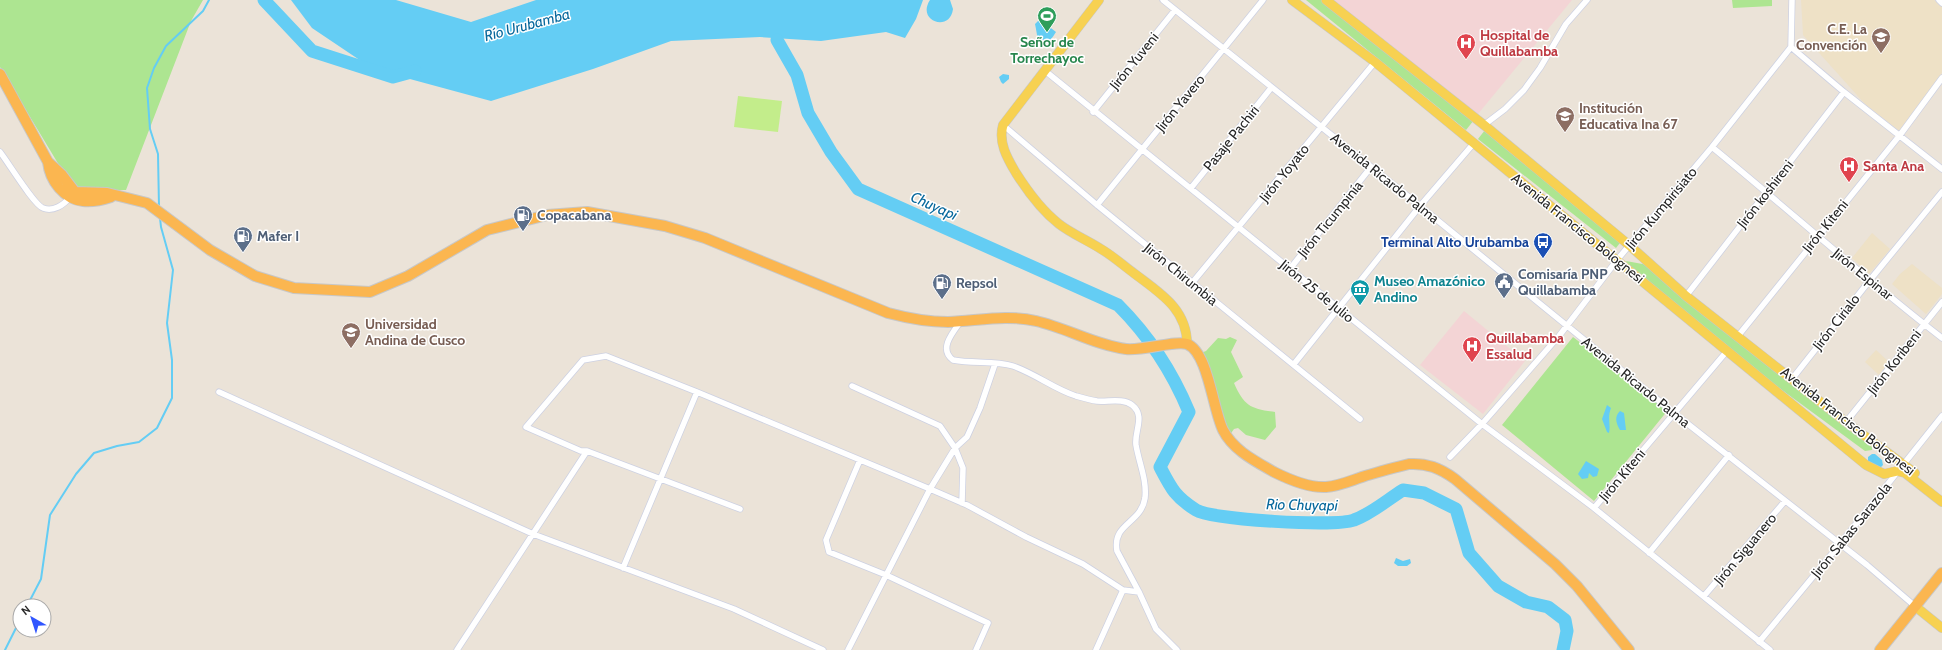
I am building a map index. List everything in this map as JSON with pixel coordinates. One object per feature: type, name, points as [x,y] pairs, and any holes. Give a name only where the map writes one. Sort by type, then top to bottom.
[{"type":"highway","points":[[0,74],[48,162],[62,175],[72,195],[107,193],[147,203],[210,250],[255,276],[294,288],[370,292],[408,276],[487,230],[546,215],[587,212],[665,226],[704,238],[888,313],[912,319],[936,322],[1007,318],[1036,320],[1111,346],[1138,350],[1187,344],[1197,352],[1206,371],[1223,429],[1232,443],[1246,454],[1278,474],[1305,485],[1318,487],[1338,485],[1409,464],[1421,463],[1439,469],[1455,479],[1555,564],[1590,600],[1629,650]]},
{"type":"highway","points":[[1880,650],[1942,573]]},
{"type":"main road","points":[[1099,0],[1003,125],[1000,135],[1002,144],[1011,165],[1027,190],[1045,212],[1060,225],[1103,250],[1167,298],[1183,320],[1186,328],[1187,344]]},
{"type":"main road","name":"Avenida Francisco Bolognesi","points":[[1292,0],[1375,62],[1866,464],[1884,474],[1900,468]]},
{"type":"main road","name":"Avenida Francisco Bolognesi","points":[[1326,0],[1484,126],[1630,245],[1686,296],[1846,422],[1905,473],[1942,502]]},
{"type":"main road","name":"Avenida Francisco Bolognesi","points":[[1900,468],[1942,494]]},
{"type":"main road","name":"Avenida Ricardo Palma","points":[[1916,607],[1942,628]]},
{"type":"street","name":"Avenida Ricardo Palma","points":[[1162,0],[1271,88],[1321,126],[1566,326],[1840,544],[1916,607]]},
{"type":"street","name":"Jirón Yavero","points":[[1097,205],[1263,0]]},
{"type":"street","points":[[1484,126],[1505,109],[1524,90],[1540,68],[1566,24],[1587,0]]},
{"type":"street","points":[[1792,0],[1791,47],[1844,92],[1942,169]]},
{"type":"street","points":[[1938,0],[1942,3]]},
{"type":"street","name":"Jirón Yuveni","points":[[1093,112],[1175,10]]},
{"type":"street","name":"Jirón Kumpirisiato","points":[[1450,457],[1482,424],[1566,326],[1617,260],[1712,147],[1791,47]]},
{"type":"street","name":"Jirón Yoyato","points":[[1192,283],[1375,62]]},
{"type":"street","name":"Jirón 25 de Julio","points":[[1044,70],[1093,112],[1190,188],[1289,270],[1482,424],[1594,508],[1770,650]]},
{"type":"street","name":"Jirón Kiteni","points":[[1738,336],[1900,135],[1942,78]]},
{"type":"street","name":"Pasaje Pachiri","points":[[1190,188],[1271,88]]},
{"type":"street","name":"Jirón koshireni","points":[[1686,296],[1844,92]]},
{"type":"street","name":"Jirón Chirumbia","points":[[1003,125],[1097,205],[1294,364],[1360,420]]},
{"type":"street","points":[[1294,364],[1420,206],[1474,143]]},
{"type":"street","name":"Jirón Espinar","points":[[1712,147],[1767,192],[1817,237],[1942,338]]},
{"type":"street","points":[[0,152],[33,200],[42,208],[52,209],[62,205],[72,195]]},
{"type":"street","name":"Jirón Ticumpinía","points":[[1289,270],[1371,167]]},
{"type":"street","name":"Jirón Cirialo","points":[[1792,379],[1942,192]]},
{"type":"street","name":"Jirón Koribeni","points":[[1846,422],[1942,302]]},
{"type":"street","points":[[961,321],[947,343],[946,351],[949,357],[953,360],[1013,366],[1049,385],[1076,396],[1097,401],[1124,402],[1132,405],[1138,412],[1140,421],[1136,435],[1136,445],[1143,472],[1145,497],[1144,505],[1138,515],[1120,530],[1116,537],[1117,551],[1156,628],[1177,650]]},
{"type":"street","name":"Jirón Kiteni","points":[[1594,508],[1727,351]]},
{"type":"street","points":[[740,509],[586,451],[580,451],[526,427],[583,360],[606,356],[697,392],[962,503],[1026,537],[1083,564],[1123,590],[1139,592]]},
{"type":"street","points":[[848,650],[930,489],[955,448],[967,437],[980,408],[995,364]]},
{"type":"street","points":[[852,386],[940,426],[955,448],[964,468],[962,503]]},
{"type":"street","points":[[219,392],[532,534],[734,610],[823,650]]},
{"type":"street","points":[[623,568],[697,392]]},
{"type":"street","name":"Jirón Sabas Sarazola","points":[[1759,642],[1840,544],[1942,416]]},
{"type":"street","points":[[457,650],[586,451]]},
{"type":"street","points":[[1649,553],[1729,455]]},
{"type":"street","points":[[860,460],[826,540],[830,552],[886,575],[988,622],[976,650]]},
{"type":"street","name":"Jirón Siguanero","points":[[1704,596],[1785,501]]},
{"type":"street","points":[[1096,650],[1123,590]]},
{"type":"shaded area","name":"Hospital de Quillabamba","points":[[1332,0],[1572,0],[1478,114]]},
{"type":"shaded area","name":"C.E. La Convención","points":[[1801,0],[1934,0],[1942,6],[1942,73],[1899,131],[1865,104],[1803,35]]},
{"type":"shaded area","points":[[1872,233],[1890,249],[1869,274],[1852,258]]},
{"type":"shaded area","points":[[1912,264],[1942,288],[1942,294],[1926,314],[1892,284],[1900,274]]},
{"type":"shaded area","name":"Quillabamba Essalud","points":[[1464,311],[1525,361],[1483,414],[1420,365]]},
{"type":"shaded area","points":[[1876,350],[1889,362],[1879,375],[1865,362]]},
{"type":"green space","points":[[0,0],[203,0],[191,21],[126,190],[74,190],[0,67]]},
{"type":"green space","points":[[1306,0],[1325,0],[1474,120],[1466,130]]},
{"type":"green space","points":[[1732,0],[1772,0],[1772,6],[1733,8]]},
{"type":"green space","points":[[738,96],[782,101],[778,132],[734,127]]},
{"type":"green space","points":[[1485,130],[1623,239],[1616,248],[1478,139]]},
{"type":"green space","points":[[1626,261],[1648,265],[1872,442],[1872,450],[1865,451],[1676,312],[1631,273]]},
{"type":"green space","points":[[1230,337],[1237,340],[1231,352],[1243,377],[1234,383],[1241,397],[1254,408],[1275,412],[1276,427],[1265,440],[1246,435],[1238,428],[1234,429],[1229,436],[1226,423],[1220,413],[1198,354],[1206,351],[1218,338],[1226,339]]},
{"type":"green space","points":[[1573,337],[1668,410],[1594,501],[1502,425]]},
{"type":"water","points":[[291,0],[396,0],[471,22],[536,0],[923,0],[916,19],[905,38],[886,32],[821,41],[760,37],[671,41],[593,69],[491,101],[373,69],[312,28]]},
{"type":"water","points":[[930,0],[950,0],[953,9],[951,16],[946,21],[935,21],[930,18],[927,14],[927,7]]},
{"type":"water","name":"Señor de Torrechayoc","points":[[1038,21],[1042,21],[1056,32],[1047,43],[1042,45],[1039,44],[1035,24]]},
{"type":"water","points":[[1003,74],[1009,75],[1009,79],[1003,84],[999,77]]},
{"type":"water","points":[[1607,405],[1611,408],[1609,415],[1609,433],[1607,432],[1602,419]]},
{"type":"water","points":[[1620,411],[1624,413],[1626,430],[1620,430],[1617,422],[1616,418]]},
{"type":"water","points":[[1875,454],[1882,460],[1883,465],[1879,469],[1868,462],[1868,457]]},
{"type":"water","points":[[1586,461],[1599,469],[1597,476],[1593,477],[1589,473],[1588,478],[1582,479],[1578,474]]},
{"type":"water","points":[[1396,558],[1403,561],[1410,559],[1411,563],[1407,566],[1398,566],[1394,563]]},
{"type":"waterway","points":[[159,207],[158,154],[150,129],[147,88],[154,68],[166,46],[203,11],[209,0]]},
{"type":"waterway","name":"Río Urubamba","points":[[264,0],[312,51],[393,77],[415,71]]},
{"type":"waterway","name":"Rio Chuyapi","points":[[777,40],[797,75],[808,113],[831,152],[858,189],[1118,305],[1140,329],[1167,368],[1189,412],[1160,467],[1174,492],[1183,501],[1196,510],[1207,514],[1225,517],[1300,523],[1324,523],[1354,520],[1367,514],[1403,490],[1424,493],[1456,509],[1469,553],[1498,586],[1526,602],[1548,607],[1565,620],[1567,631],[1563,650]]},
{"type":"waterway","points":[[31,598],[41,579],[50,515],[76,474],[94,453],[117,446],[139,442],[157,428],[172,398],[172,360],[167,323],[173,270],[161,227],[160,218]]},
{"type":"waterway","points":[[5,650],[12,636]]},
{"type":"place","name":"Señor de Torrechayoc","points":[[1047,33]]},
{"type":"place","name":"C.E. La Convención","points":[[1881,54]]},
{"type":"place","name":"Hospital de Quillabamba","points":[[1466,60]]},
{"type":"place","name":"Institución Educativa Ina 67","points":[[1565,133]]},
{"type":"place","name":"Santa Ana","points":[[1849,183]]},
{"type":"place","name":"Copacabana","points":[[523,232]]},
{"type":"place","name":"Mafer I","points":[[243,253]]},
{"type":"place","name":"Terminal Alto Urubamba","points":[[1543,259]]},
{"type":"place","name":"Comisaría PNP Quillabamba","points":[[1504,299]]},
{"type":"place","name":"Repsol","points":[[942,300]]},
{"type":"place","name":"Museo Amazónico Andino","points":[[1360,306]]},
{"type":"place","name":"Universidad Andina de Cusco","points":[[351,349]]},
{"type":"place","name":"Quillabamba Essalud","points":[[1472,363]]},
{"type":"water label","name":"Chuyapi","points":[[934,206]]}]
